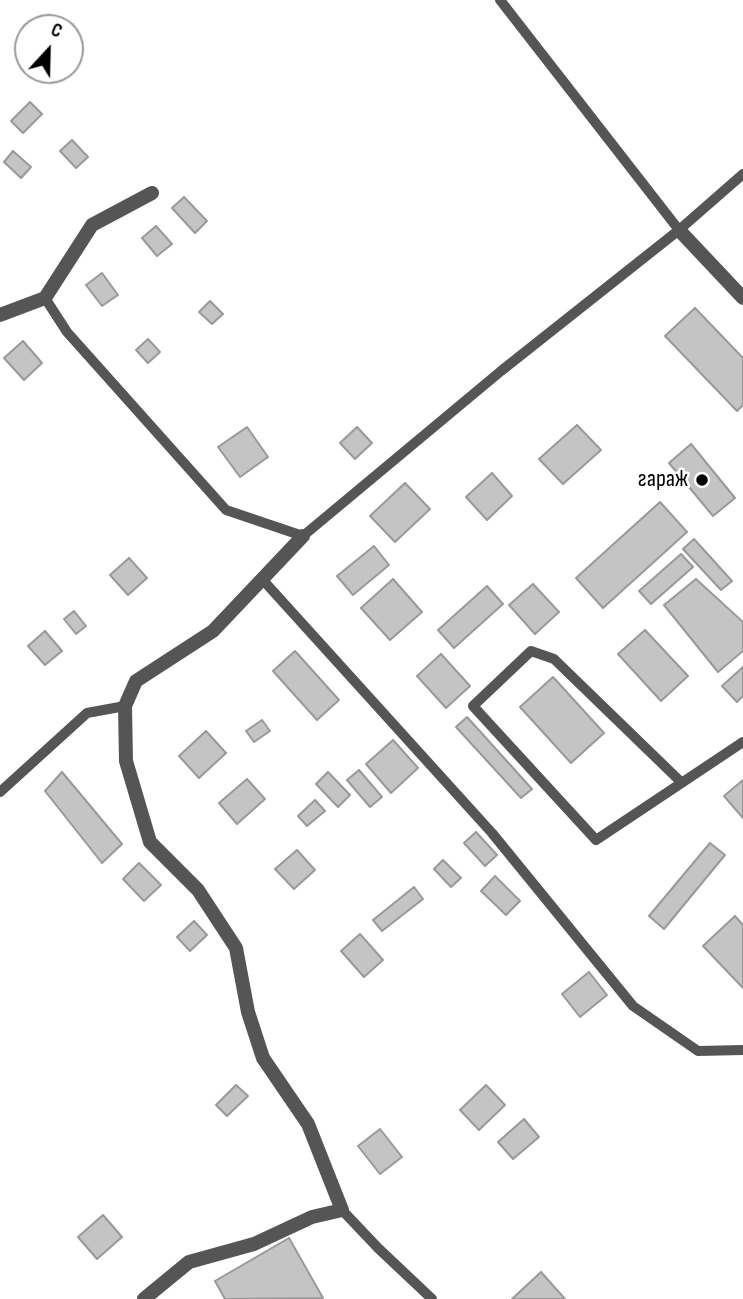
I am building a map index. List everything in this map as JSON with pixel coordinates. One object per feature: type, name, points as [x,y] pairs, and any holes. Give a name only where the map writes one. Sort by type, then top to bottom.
[{"type":"street","points":[[0,315],[45,298],[92,225],[152,193]]},
{"type":"street","points":[[679,230],[743,298]]},
{"type":"street","points":[[144,1299],[189,1262],[254,1244],[312,1217],[342,1210],[307,1124],[263,1058],[248,1012],[236,948],[198,890],[150,842],[126,761],[125,706],[136,681],[213,631],[303,536]]},
{"type":"lane","points":[[499,0],[679,230]]},
{"type":"lane","points":[[45,298],[67,332],[226,510],[303,536],[501,371],[679,230],[743,174]]},
{"type":"lane","points":[[262,579],[492,834],[632,1006],[698,1051],[743,1050]]},
{"type":"lane","points":[[682,783],[554,659],[531,651],[473,706],[596,840],[682,783],[743,742]]},
{"type":"lane","points":[[0,792],[87,713],[125,706]]},
{"type":"lane","points":[[342,1210],[432,1299]]},
{"type":"building","points":[[30,102],[42,114],[23,133],[11,121]]},
{"type":"building","points":[[72,140],[88,157],[76,168],[60,151]]},
{"type":"building","points":[[13,151],[31,167],[21,178],[4,162]]},
{"type":"building","points":[[184,197],[207,221],[195,233],[172,208]]},
{"type":"building","points":[[156,226],[172,244],[157,256],[142,238]]},
{"type":"building","points":[[102,273],[118,295],[102,306],[86,285]]},
{"type":"building","points":[[210,301],[223,314],[212,324],[199,312]]},
{"type":"building","points":[[695,308],[743,358],[743,405],[737,411],[665,336]]},
{"type":"building","points":[[148,339],[160,352],[148,363],[136,350]]},
{"type":"building","points":[[23,341],[42,363],[24,380],[4,358]]},
{"type":"building","points":[[577,425],[601,450],[563,484],[539,459]]},
{"type":"building","points":[[247,427],[268,457],[240,477],[218,447]]},
{"type":"building","points":[[357,427],[372,443],[355,459],[340,443]]},
{"type":"building","name":"гараж","points":[[691,444],[735,498],[713,516],[669,463]]},
{"type":"building","points":[[492,473],[512,496],[487,520],[466,497]]},
{"type":"building","points":[[405,483],[430,509],[395,542],[370,516]]},
{"type":"building","points":[[660,502],[687,532],[603,608],[576,578]]},
{"type":"building","points":[[694,539],[732,581],[721,590],[683,549]]},
{"type":"building","points":[[374,546],[389,565],[353,595],[337,576]]},
{"type":"building","points":[[681,554],[693,567],[651,604],[639,591]]},
{"type":"building","points":[[129,558],[147,578],[128,595],[110,575]]},
{"type":"building","points":[[393,579],[422,612],[390,640],[361,608]]},
{"type":"building","points":[[696,579],[743,622],[743,651],[718,672],[664,605]]},
{"type":"building","points":[[533,584],[559,612],[535,634],[509,605]]},
{"type":"building","points":[[487,586],[503,604],[454,648],[438,630]]},
{"type":"building","points":[[74,611],[86,626],[76,634],[64,619]]},
{"type":"building","points":[[645,630],[688,676],[661,701],[618,654]]},
{"type":"building","points":[[45,631],[62,651],[45,665],[28,646]]},
{"type":"building","points":[[295,651],[339,700],[317,720],[273,671]]},
{"type":"building","points":[[441,654],[470,686],[446,708],[417,676]]},
{"type":"building","points":[[743,667],[743,696],[737,702],[722,686]]},
{"type":"building","points":[[553,677],[604,733],[571,763],[520,707]]},
{"type":"building","points":[[467,717],[532,789],[521,798],[456,727]]},
{"type":"building","points":[[262,720],[270,731],[254,742],[246,731]]},
{"type":"building","points":[[206,731],[226,753],[199,778],[179,756]]},
{"type":"building","points":[[393,740],[418,768],[391,793],[366,764]]},
{"type":"building","points":[[359,770],[382,797],[370,807],[347,780]]},
{"type":"building","points":[[62,772],[122,844],[102,863],[45,791]]},
{"type":"building","points":[[328,772],[350,795],[338,807],[316,784]]},
{"type":"building","points":[[247,779],[265,799],[237,824],[219,803]]},
{"type":"building","points":[[743,780],[743,818],[724,796]]},
{"type":"building","points":[[315,800],[325,811],[307,826],[298,816]]},
{"type":"building","points":[[476,832],[497,855],[485,866],[464,843]]},
{"type":"building","points":[[710,843],[725,855],[664,929],[649,916]]},
{"type":"building","points":[[297,850],[315,870],[294,889],[275,869]]},
{"type":"building","points":[[443,860],[461,878],[451,887],[434,869]]},
{"type":"building","points":[[139,863],[161,885],[144,901],[123,879]]},
{"type":"building","points":[[495,876],[520,901],[506,915],[481,891]]},
{"type":"building","points":[[414,887],[423,899],[382,931],[373,920]]},
{"type":"building","points":[[735,916],[743,925],[743,988],[703,946]]},
{"type":"building","points":[[194,921],[207,935],[190,951],[177,937]]},
{"type":"building","points":[[360,934],[383,960],[364,977],[341,951]]},
{"type":"building","points":[[589,972],[607,995],[580,1017],[562,994]]},
{"type":"building","points":[[236,1085],[248,1096],[227,1116],[216,1105]]},
{"type":"building","points":[[486,1085],[505,1105],[479,1130],[460,1110]]},
{"type":"building","points":[[524,1119],[539,1137],[513,1159],[498,1142]]},
{"type":"building","points":[[380,1129],[402,1157],[380,1174],[358,1146]]},
{"type":"building","points":[[103,1215],[122,1237],[97,1259],[78,1237]]},
{"type":"building","points":[[289,1238],[323,1298],[225,1299],[215,1281]]},
{"type":"building","points":[[541,1272],[565,1299],[512,1299]]},
{"type":"place","name":"гараж","points":[[702,480]]}]
